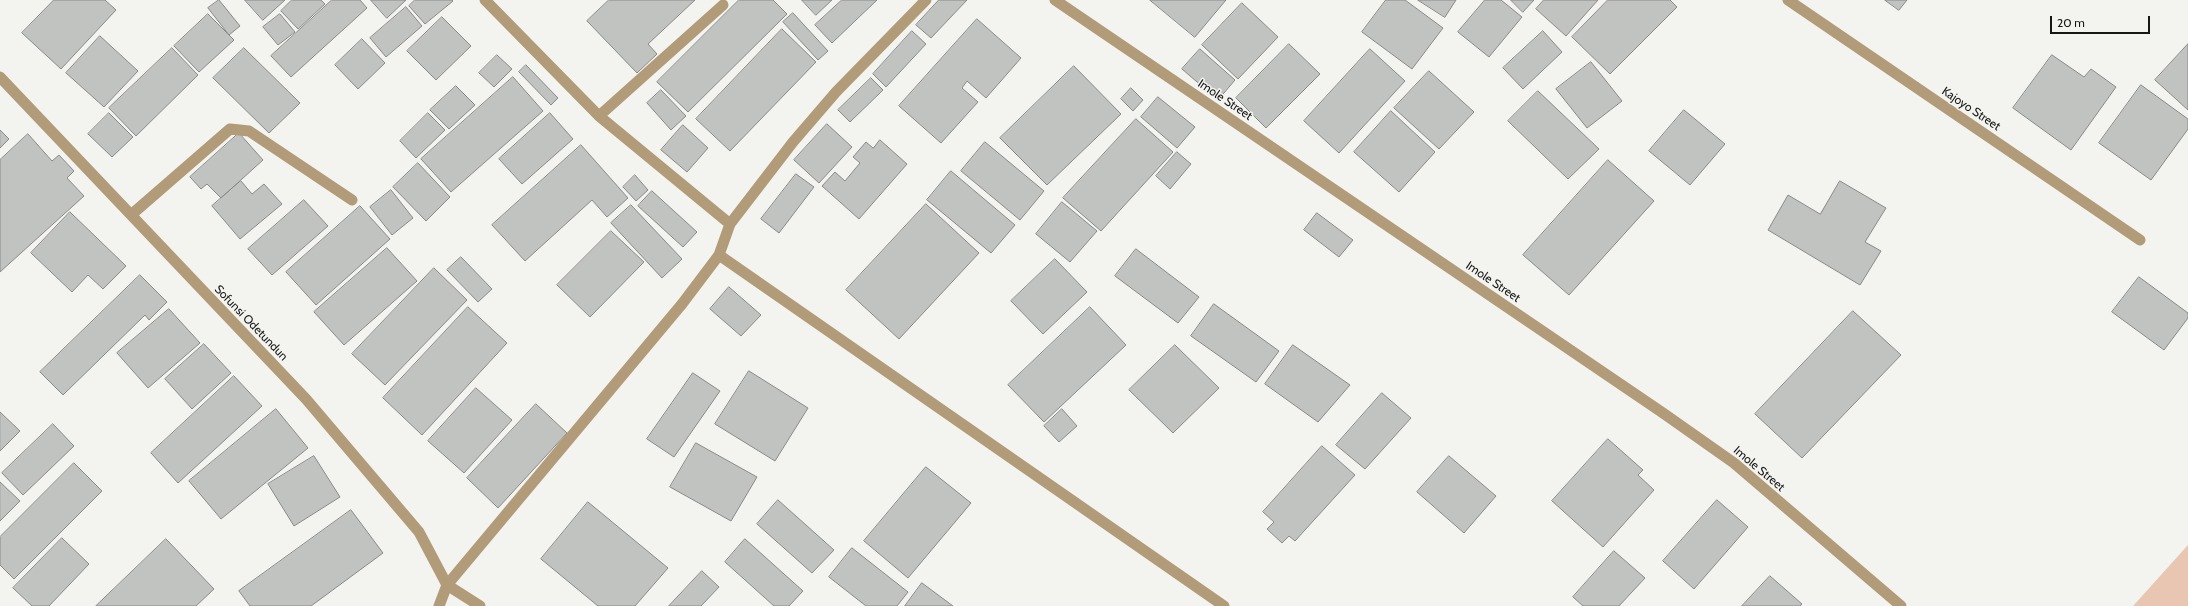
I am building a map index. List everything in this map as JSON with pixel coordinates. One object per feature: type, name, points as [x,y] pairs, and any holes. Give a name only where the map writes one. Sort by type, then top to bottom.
[{"type":"street","points":[[485,0],[599,116],[730,224]]},
{"type":"street","points":[[439,606],[447,585],[682,304],[718,255],[730,224],[794,142],[836,92],[926,0]]},
{"type":"street","name":"Imole Street","points":[[1055,0],[1663,413],[1734,464],[1901,606]]},
{"type":"street","name":"Kajoyo Street","points":[[1788,0],[2140,240]]},
{"type":"street","points":[[599,116],[723,5]]},
{"type":"street","name":"Sofunsi Odetundun","points":[[0,77],[306,399],[419,532],[447,585]]},
{"type":"street","points":[[131,215],[230,129],[249,131],[352,200]]},
{"type":"street","points":[[718,255],[1224,606]]},
{"type":"street","points":[[447,585],[480,606]]},
{"type":"shaded area","points":[[2188,545],[2188,606],[2133,606]]},
{"type":"building","points":[[54,0],[105,0],[116,10],[61,69],[22,33]]},
{"type":"building","points":[[219,0],[240,26],[229,35],[208,8]]},
{"type":"building","points":[[245,0],[285,0],[263,20]]},
{"type":"building","points":[[292,0],[321,0],[325,4],[298,29],[281,11]]},
{"type":"building","points":[[332,0],[360,0],[367,8],[291,77],[271,56]]},
{"type":"building","points":[[371,0],[406,0],[387,18]]},
{"type":"building","points":[[415,0],[453,1],[425,24],[409,6]]},
{"type":"building","points":[[609,0],[695,0],[648,44],[657,54],[637,73],[587,21]]},
{"type":"building","points":[[739,0],[773,0],[787,14],[688,112],[657,82]]},
{"type":"building","points":[[802,0],[832,0],[816,15]]},
{"type":"building","points":[[842,0],[877,0],[832,43],[815,25]]},
{"type":"building","points":[[939,0],[967,0],[931,38],[916,25]]},
{"type":"building","points":[[1150,0],[1226,0],[1195,37]]},
{"type":"building","points":[[1386,0],[1405,0],[1443,28],[1412,69],[1362,32]]},
{"type":"building","points":[[1418,0],[1456,0],[1445,17]]},
{"type":"building","points":[[1485,0],[1501,0],[1522,17],[1489,57],[1458,32]]},
{"type":"building","points":[[1511,0],[1534,0],[1523,12]]},
{"type":"building","points":[[1544,0],[1598,0],[1566,36],[1536,9]]},
{"type":"building","points":[[1608,0],[1670,0],[1677,7],[1610,74],[1572,37]]},
{"type":"building","points":[[1885,0],[1907,0],[1899,10]]},
{"type":"building","points":[[1242,3],[1278,37],[1238,79],[1202,45]]},
{"type":"building","points":[[406,7],[422,26],[386,57],[370,38]]},
{"type":"building","points":[[793,13],[828,51],[818,60],[783,22]]},
{"type":"building","points":[[208,14],[234,40],[199,72],[174,46]]},
{"type":"building","points":[[280,14],[295,32],[278,45],[263,27]]},
{"type":"building","points":[[442,17],[471,46],[436,80],[407,51]]},
{"type":"building","points":[[977,19],[1021,58],[986,98],[967,81],[962,88],[978,102],[941,143],[899,106]]},
{"type":"building","points":[[782,29],[816,62],[730,151],[696,119]]},
{"type":"building","points":[[912,31],[926,44],[886,87],[873,74]]},
{"type":"building","points":[[1543,31],[1562,52],[1523,89],[1503,68]]},
{"type":"building","points":[[100,36],[138,71],[104,107],[66,73]]},
{"type":"building","points":[[362,39],[385,63],[358,89],[335,65]]},
{"type":"building","points":[[1289,44],[1320,74],[1266,128],[1236,98]]},
{"type":"building","points":[[2188,44],[2188,110],[2155,80]]},
{"type":"building","points":[[172,48],[198,75],[136,136],[109,108]]},
{"type":"building","points":[[244,48],[300,103],[269,133],[213,78]]},
{"type":"building","points":[[1200,49],[1235,80],[1218,100],[1182,69]]},
{"type":"building","points":[[1370,49],[1405,81],[1339,153],[1304,121]]},
{"type":"building","points":[[497,55],[512,69],[494,87],[479,73]]},
{"type":"building","points":[[2052,55],[2084,77],[2091,69],[2116,87],[2071,150],[2013,108]]},
{"type":"building","points":[[1591,62],[1622,101],[1587,128],[1556,89]]},
{"type":"building","points":[[526,65],[558,98],[551,105],[519,72]]},
{"type":"building","points":[[1074,66],[1121,114],[1047,185],[1000,138]]},
{"type":"building","points":[[1429,71],[1474,112],[1439,149],[1394,108]]},
{"type":"building","points":[[513,77],[543,111],[451,192],[421,159]]},
{"type":"building","points":[[871,78],[883,90],[850,122],[838,110]]},
{"type":"building","points":[[2141,85],[2188,119],[2188,129],[2151,180],[2099,143]]},
{"type":"building","points":[[456,86],[475,105],[449,129],[430,110]]},
{"type":"building","points":[[1131,88],[1143,100],[1133,111],[1121,99]]},
{"type":"building","points":[[661,90],[686,116],[671,130],[647,103]]},
{"type":"building","points":[[1538,91],[1599,149],[1568,179],[1508,121]]},
{"type":"building","points":[[1158,97],[1195,127],[1177,148],[1141,117]]},
{"type":"building","points":[[1684,110],[1725,144],[1690,185],[1649,151]]},
{"type":"building","points":[[1391,111],[1435,152],[1399,192],[1354,152]]},
{"type":"building","points":[[109,113],[133,137],[112,157],[88,134]]},
{"type":"building","points":[[428,113],[445,130],[416,158],[400,141]]},
{"type":"building","points":[[550,113],[573,139],[522,184],[499,159]]},
{"type":"building","points":[[1136,119],[1173,152],[1101,231],[1063,198]]},
{"type":"building","points":[[827,124],[852,147],[819,183],[794,160]]},
{"type":"building","points":[[683,125],[708,148],[687,172],[661,150]]},
{"type":"building","points":[[0,130],[9,139],[0,148]]},
{"type":"building","points":[[239,133],[263,160],[221,198],[207,184],[201,189],[190,177]]},
{"type":"building","points":[[28,134],[52,161],[59,155],[74,171],[67,178],[84,196],[0,272],[0,160]]},
{"type":"building","points":[[880,140],[907,164],[859,219],[822,186],[835,172],[845,181],[860,163],[853,157],[866,142],[873,148]]},
{"type":"building","points":[[985,142],[1044,191],[1020,220],[961,171]]},
{"type":"building","points":[[581,145],[628,198],[607,217],[592,200],[525,261],[492,225]]},
{"type":"building","points":[[1177,152],[1191,164],[1170,189],[1156,176]]},
{"type":"building","points":[[1608,160],[1654,201],[1569,295],[1523,255]]},
{"type":"building","points":[[418,163],[450,197],[426,221],[393,187]]},
{"type":"building","points":[[951,171],[1015,225],[991,253],[927,200]]},
{"type":"building","points":[[796,174],[814,187],[779,233],[761,219]]},
{"type":"building","points":[[635,175],[648,190],[636,201],[623,187]]},
{"type":"building","points":[[241,181],[252,194],[264,184],[282,204],[240,239],[212,206]]},
{"type":"building","points":[[1840,181],[1886,208],[1865,242],[1881,251],[1860,285],[1768,230],[1788,195],[1820,214]]},
{"type":"building","points":[[391,190],[413,218],[392,235],[370,207]]},
{"type":"building","points":[[652,191],[697,232],[683,247],[638,206]]},
{"type":"building","points":[[304,200],[328,226],[272,275],[248,249]]},
{"type":"building","points":[[1062,202],[1097,231],[1070,262],[1036,234]]},
{"type":"building","points":[[926,204],[979,253],[899,339],[846,290]]},
{"type":"building","points":[[631,205],[682,259],[662,278],[611,223]]},
{"type":"building","points":[[360,206],[390,239],[316,305],[286,272]]},
{"type":"building","points":[[70,212],[126,266],[103,289],[88,275],[72,292],[31,253]]},
{"type":"building","points":[[1317,213],[1353,240],[1339,257],[1304,230]]},
{"type":"building","points":[[611,231],[644,262],[590,317],[557,285]]},
{"type":"building","points":[[387,248],[417,281],[344,345],[314,312]]},
{"type":"building","points":[[1136,249],[1199,297],[1178,323],[1115,276]]},
{"type":"building","points":[[461,257],[492,289],[478,302],[447,270]]},
{"type":"building","points":[[1055,259],[1087,292],[1043,334],[1011,301]]},
{"type":"building","points":[[434,268],[467,300],[385,385],[352,354]]},
{"type":"building","points":[[140,275],[167,302],[149,320],[145,315],[63,395],[40,372]]},
{"type":"building","points":[[2139,277],[2188,313],[2188,318],[2164,350],[2112,312]]},
{"type":"building","points":[[729,287],[761,315],[741,336],[710,309]]},
{"type":"building","points":[[1214,304],[1279,351],[1256,382],[1191,336]]},
{"type":"building","points":[[468,307],[507,343],[422,435],[383,398]]},
{"type":"building","points":[[1090,307],[1126,345],[1044,422],[1008,385]]},
{"type":"building","points":[[169,309],[200,343],[148,388],[117,353]]},
{"type":"building","points":[[1853,311],[1901,355],[1802,458],[1755,414]]},
{"type":"building","points":[[204,344],[231,373],[192,409],[165,379]]},
{"type":"building","points":[[1175,345],[1219,388],[1173,433],[1129,390]]},
{"type":"building","points":[[1293,345],[1350,385],[1318,422],[1265,384]]},
{"type":"building","points":[[749,371],[808,408],[775,461],[715,424]]},
{"type":"building","points":[[693,373],[720,391],[674,457],[647,439]]},
{"type":"building","points":[[234,376],[262,406],[178,483],[151,453]]},
{"type":"building","points":[[476,388],[512,420],[464,473],[428,441]]},
{"type":"building","points":[[1382,393],[1411,418],[1365,469],[1336,445]]},
{"type":"building","points":[[536,404],[567,433],[498,508],[467,478]]},
{"type":"building","points":[[276,409],[308,448],[221,519],[189,481]]},
{"type":"building","points":[[1062,409],[1077,426],[1059,442],[1044,426]]},
{"type":"building","points":[[0,412],[20,431],[0,451]]},
{"type":"building","points":[[53,424],[74,446],[23,495],[2,473]]},
{"type":"building","points":[[1608,439],[1643,470],[1638,475],[1654,490],[1603,547],[1552,501]]},
{"type":"building","points":[[696,443],[757,477],[731,521],[670,487]]},
{"type":"building","points":[[1322,446],[1355,475],[1295,541],[1289,536],[1282,543],[1267,529],[1274,522],[1263,512]]},
{"type":"building","points":[[314,456],[340,497],[294,526],[268,484]]},
{"type":"building","points":[[1449,456],[1496,496],[1464,533],[1417,492]]},
{"type":"building","points":[[74,463],[102,491],[14,579],[0,565],[0,537]]},
{"type":"building","points":[[926,467],[971,503],[908,578],[864,541]]},
{"type":"building","points":[[0,482],[20,501],[0,521]]},
{"type":"building","points":[[778,500],[834,550],[812,573],[757,524]]},
{"type":"building","points":[[1717,500],[1748,527],[1694,589],[1663,561]]},
{"type":"building","points":[[588,502],[668,568],[635,606],[598,606],[541,559]]},
{"type":"building","points":[[351,510],[383,553],[311,606],[250,606],[239,591]]},
{"type":"building","points":[[62,538],[89,564],[49,606],[32,606],[13,588]]},
{"type":"building","points":[[166,539],[214,589],[196,606],[96,606]]},
{"type":"building","points":[[745,539],[803,591],[789,606],[774,606],[725,562]]},
{"type":"building","points":[[852,548],[908,592],[897,606],[866,606],[829,577]]},
{"type":"building","points":[[1614,551],[1645,578],[1619,606],[1583,606],[1573,597]]},
{"type":"building","points":[[702,571],[719,587],[701,606],[669,606]]},
{"type":"building","points":[[1770,576],[1802,604],[1800,606],[1742,606]]},
{"type":"building","points":[[922,583],[953,606],[905,606]]}]
